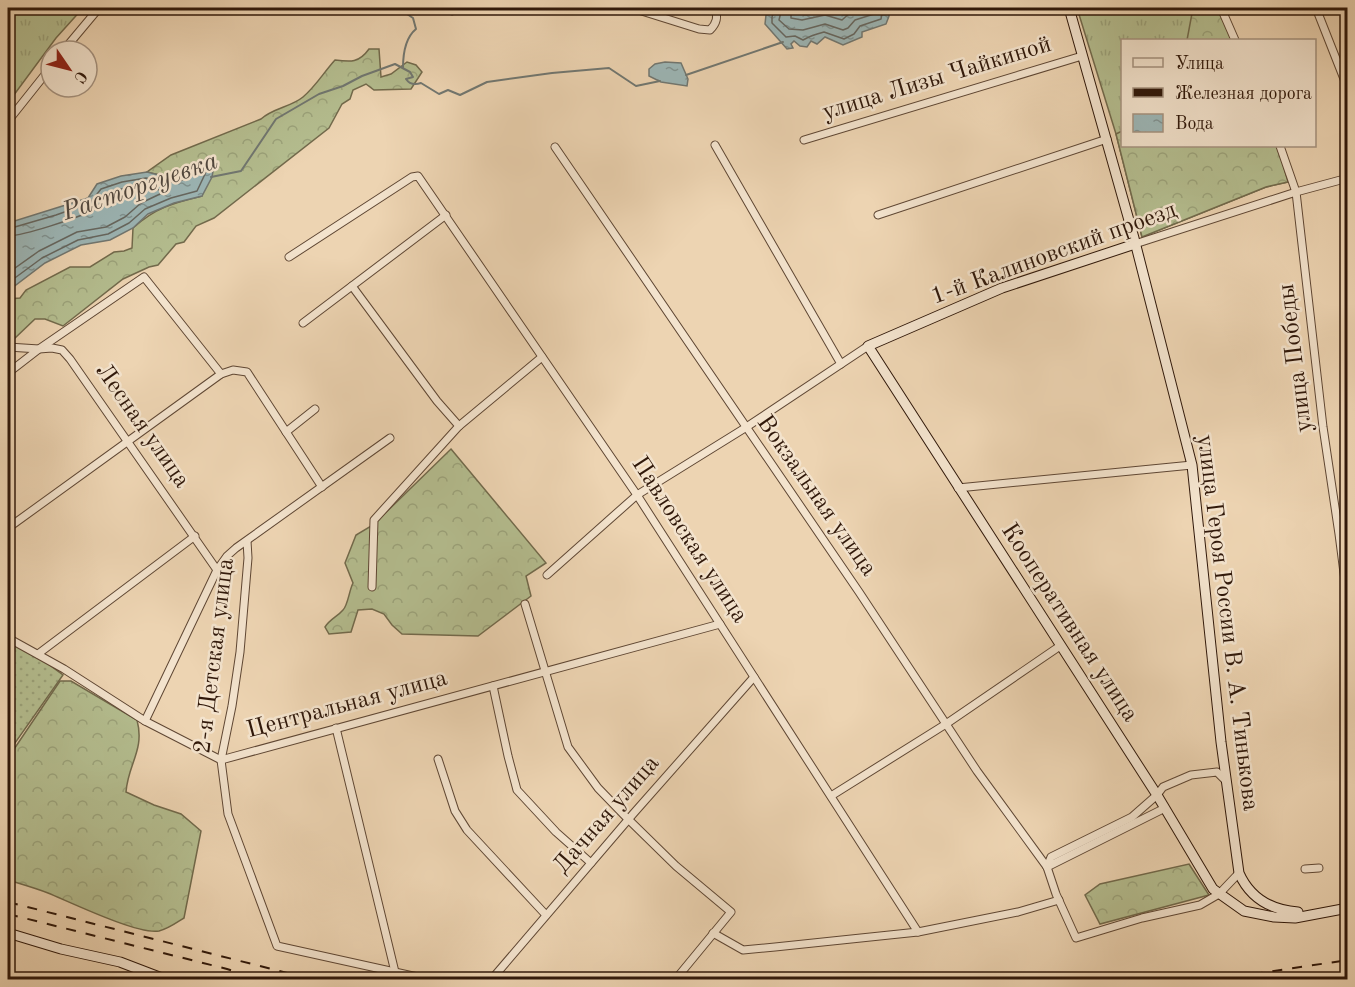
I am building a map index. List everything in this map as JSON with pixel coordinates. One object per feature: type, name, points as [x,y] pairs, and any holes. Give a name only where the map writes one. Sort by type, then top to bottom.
[{"type":"street","points":[[73,39],[99,8]]},
{"type":"street","points":[[632,8],[699,29],[710,30],[716,24],[715,8]]},
{"type":"street","name":"улица Героя России В. А. Тинькова","points":[[1069,8],[1107,139],[1192,465],[1226,782],[1238,868]]},
{"type":"street","points":[[1221,8],[1235,39]]},
{"type":"street","points":[[1316,8],[1347,89]]},
{"type":"street","name":"улица Лизы Чайкиной","points":[[804,140],[1082,56]]},
{"type":"street","points":[[8,121],[39,82]]},
{"type":"street","points":[[878,214],[1107,139]]},
{"type":"street","points":[[715,145],[841,364]]},
{"type":"street","name":"Вокзальная улица","points":[[555,147],[859,592],[977,771],[1047,867],[1076,938],[1142,918],[1200,905],[1219,894]]},
{"type":"street","name":"улица Победы","points":[[1280,147],[1296,192],[1323,427],[1340,534],[1347,604]]},
{"type":"street","name":"Павловская улица","points":[[289,257],[412,177],[418,176],[637,495],[918,932]]},
{"type":"street","name":"1-й Калиновский проезд","points":[[547,575],[637,495],[745,428],[868,346],[1002,288],[1296,192],[1347,178]]},
{"type":"street","points":[[303,323],[446,215]]},
{"type":"street","points":[[8,373],[144,277],[221,374]]},
{"type":"street","points":[[352,286],[459,426]]},
{"type":"street","name":"Кооперативная улица","points":[[868,346],[1157,795],[1208,881],[1219,894],[1244,911],[1274,917],[1295,918],[1347,908]]},
{"type":"street","name":"Лесная улица","points":[[8,347],[62,350],[195,536],[217,571]]},
{"type":"street","points":[[372,587],[374,520],[459,426],[542,357]]},
{"type":"street","points":[[8,528],[221,374],[233,370],[247,372],[322,487]]},
{"type":"street","points":[[286,432],[315,410]]},
{"type":"street","points":[[145,721],[217,571],[227,556],[390,438]]},
{"type":"street","points":[[958,488],[1192,465]]},
{"type":"street","points":[[38,654],[195,536]]},
{"type":"street","name":"2-я Детская улица","points":[[247,541],[248,570],[240,652],[221,760],[228,814],[277,946],[395,972]]},
{"type":"street","points":[[525,604],[568,747],[598,788],[628,819],[676,866],[731,912],[675,980]]},
{"type":"street","name":"Центральная улица","points":[[8,638],[38,654],[145,721],[221,760],[720,624]]},
{"type":"street","points":[[831,796],[946,724],[1060,646]]},
{"type":"street","name":"Дачная улица","points":[[491,980],[628,819],[754,677]]},
{"type":"street","points":[[493,686],[517,790],[556,832],[591,863]]},
{"type":"street","points":[[336,728],[395,972],[431,980]]},
{"type":"street","points":[[438,759],[455,811],[467,830],[546,915]]},
{"type":"street","points":[[1047,867],[1052,857],[1132,817],[1163,787],[1191,775],[1217,772],[1226,782]]},
{"type":"street","points":[[1047,867],[1165,808]]},
{"type":"street","points":[[1219,894],[1238,868],[1254,896],[1272,907],[1303,912],[1347,903]]},
{"type":"street","points":[[1305,869],[1319,868]]},
{"type":"street","points":[[713,933],[743,950],[918,932],[1018,912],[1059,900]]},
{"type":"street","points":[[8,933],[61,949],[120,962],[167,980]]},
{"type":"green space","points":[[8,8],[83,8],[55,39],[39,39],[39,61],[8,103]]},
{"type":"green space","points":[[1077,8],[1219,8],[1233,39],[1121,39],[1121,147],[1288,182],[1266,187],[1142,237],[1116,134]]},
{"type":"green space","points":[[1193,8],[1219,8],[1233,39],[1187,39]]},
{"type":"green space","points":[[369,49],[379,49],[381,77],[391,74],[407,62],[416,65],[422,72],[411,89],[374,90],[366,84],[353,90],[350,99],[342,104],[329,128],[214,218],[196,226],[184,242],[176,244],[158,265],[123,279],[63,326],[45,319],[35,319],[14,339],[8,339],[8,299],[20,298],[26,290],[70,267],[90,267],[114,252],[132,248],[133,228],[141,221],[165,207],[202,196],[207,161],[178,175],[166,176],[147,172],[171,155],[261,119],[298,100],[312,88],[335,60],[354,60],[362,57]]},
{"type":"green space","points":[[1121,132],[1121,147],[1278,147],[1288,182],[1266,187],[1142,237],[1116,134]]},
{"type":"green space","points":[[451,449],[546,563],[526,576],[531,596],[478,636],[402,634],[384,614],[372,609],[358,610],[351,632],[329,634],[325,627],[345,608],[353,583],[345,563],[356,535],[373,525]]},
{"type":"green space","points":[[8,640],[63,675],[8,753]]},
{"type":"green space","points":[[60,681],[71,681],[137,720],[138,749],[126,792],[181,814],[201,831],[184,918],[166,929],[149,931],[136,928],[48,893],[8,880],[8,758]]},
{"type":"green space","points":[[1189,864],[1209,895],[1100,924],[1085,895],[1100,884]]},
{"type":"water","points":[[770,8],[889,8],[889,16],[886,24],[862,32],[862,37],[843,45],[825,37],[817,44],[811,41],[807,47],[800,46],[794,41],[791,44],[793,48],[787,49],[765,24]]},
{"type":"water","points":[[681,63],[688,79],[687,86],[661,82],[649,76],[649,69],[655,64]]},
{"type":"water","points":[[215,160],[212,177],[202,196],[174,203],[148,214],[133,228],[110,240],[81,245],[45,263],[8,291],[8,223],[88,198],[97,184],[121,176],[147,172],[167,177],[179,175],[207,161]]},
{"type":"waterway","points":[[398,8],[413,18],[416,29],[409,37],[405,47],[403,68]]},
{"type":"waterway","name":"Расторгуевка","points":[[686,75],[783,42]]},
{"type":"waterway","name":"Расторгуевка","points":[[211,177],[241,171],[276,119],[319,94],[395,64],[410,72],[413,77],[406,79],[409,82],[421,83],[439,94],[448,90],[460,95],[487,82],[609,68],[636,86],[660,81]]},
{"type":"railway","points":[[8,902],[315,980]]},
{"type":"railway","points":[[8,914],[227,969],[261,980]]},
{"type":"railway","points":[[1213,980],[1348,960]]},
{"type":"railway","points":[[1310,980],[1348,975]]}]
